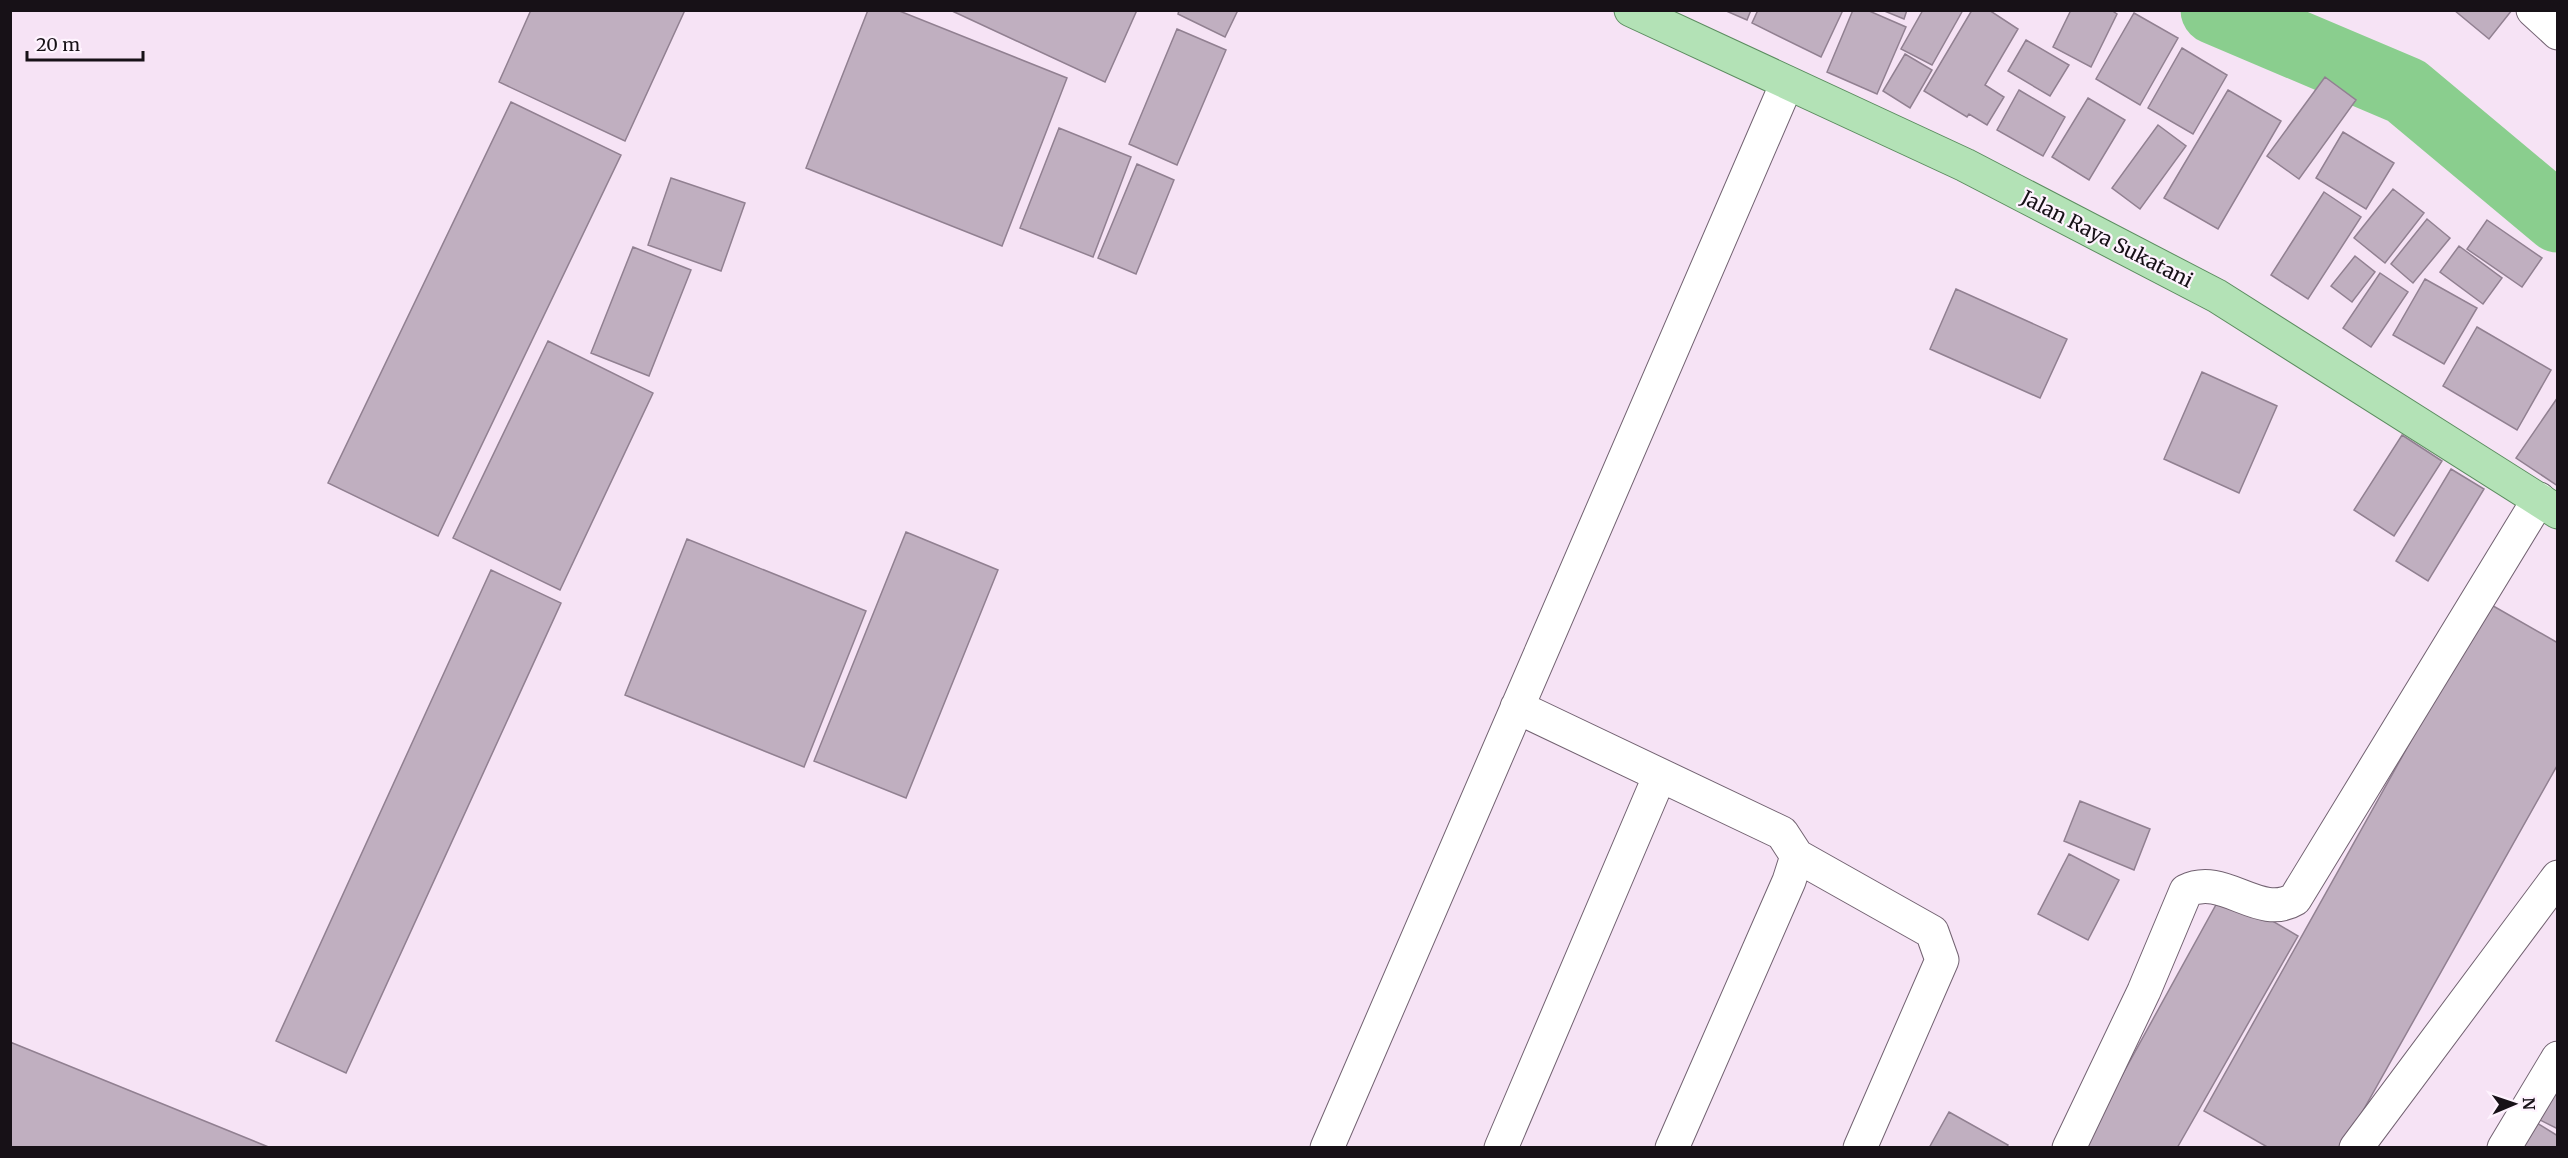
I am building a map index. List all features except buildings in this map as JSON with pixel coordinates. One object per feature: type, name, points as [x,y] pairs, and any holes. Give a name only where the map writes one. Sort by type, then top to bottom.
[{"type":"main road","name":"Jalan Raya Sukatani","points":[[1631,10],[1668,18],[1787,82],[1965,165],[2217,296],[2548,505]]},
{"type":"street","points":[[2533,10],[2558,33]]},
{"type":"street","points":[[1326,1148],[1787,82]]},
{"type":"street","points":[[2069,1148],[2144,991],[2186,891],[2205,885],[2232,891],[2276,906],[2285,905],[2295,899],[2548,505]]},
{"type":"street","points":[[1517,707],[1782,833],[1797,856],[1932,932],[1941,960],[1860,1148]]},
{"type":"street","points":[[1501,1148],[1660,775]]},
{"type":"street","points":[[1672,1148],[1789,881],[1797,856]]},
{"type":"street","points":[[2356,1148],[2558,877]]},
{"type":"street","points":[[2504,1148],[2558,1058]]},
{"type":"waterway","points":[[2215,10],[2406,91],[2558,218]]}]
